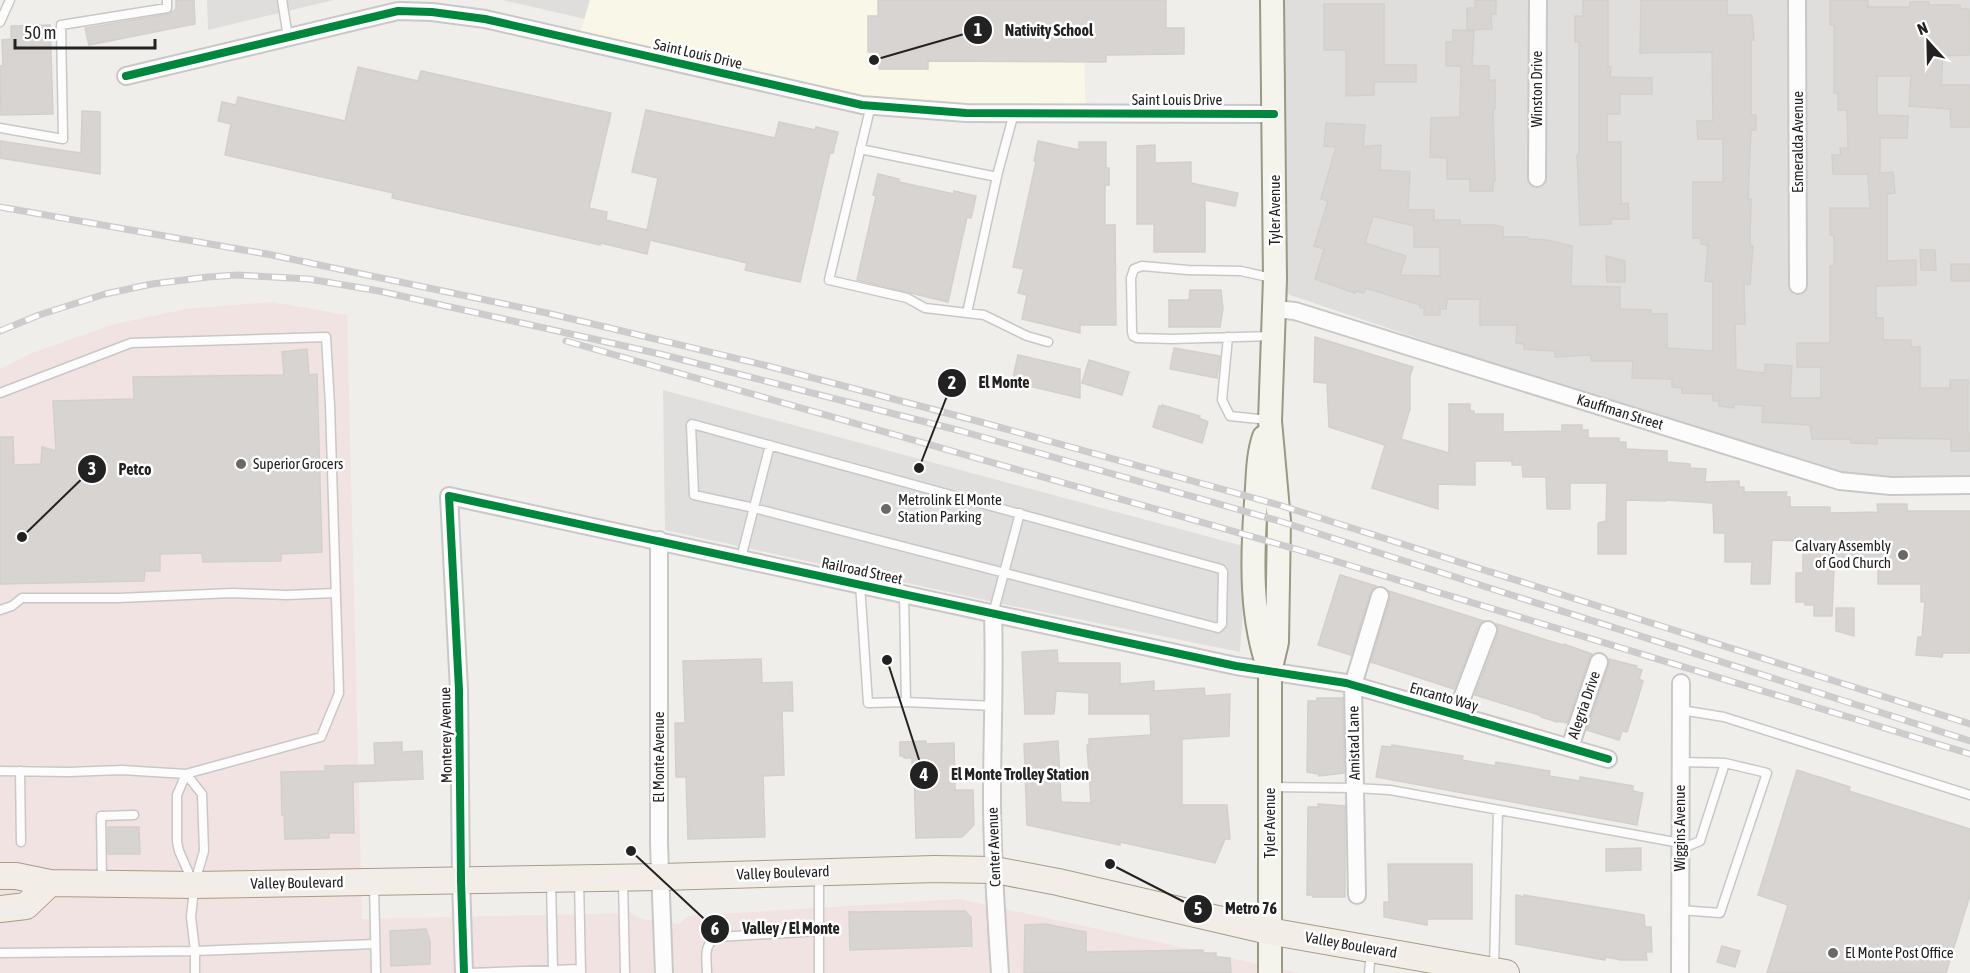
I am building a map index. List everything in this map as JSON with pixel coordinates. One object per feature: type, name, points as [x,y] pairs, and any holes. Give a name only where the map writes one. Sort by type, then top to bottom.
[{"type":"main road","name":"Tyler Avenue","points":[[1270,973],[1270,672],[1277,642],[1279,521],[1270,421],[1275,336],[1272,0]]},
{"type":"main road","name":"Valley Boulevard","points":[[0,876],[16,876],[50,883],[194,885],[660,878],[934,869],[994,870],[1058,882],[1269,931],[1370,961],[1413,960],[1457,969],[1500,972]]},
{"type":"main road","points":[[0,909],[26,906],[50,883]]},
{"type":"street","name":"Winston Drive","points":[[1537,178],[1538,0]]},
{"type":"street","name":"Esmeralda Avenue","points":[[1797,0],[1798,285]]},
{"type":"street","name":"Saint Louis Drive","points":[[126,76],[398,11],[433,6],[761,83],[871,105],[966,113],[1274,114]]},
{"type":"street","name":"Kauffman Street","points":[[1275,309],[1295,311],[1840,481],[1891,486],[1970,485]]},
{"type":"street","name":"Railroad Street","points":[[449,496],[1270,672]]},
{"type":"street","name":"Monterey Avenue","points":[[449,496],[459,690],[464,973]]},
{"type":"street","name":"El Monte Avenue","points":[[659,540],[660,878],[664,973]]},
{"type":"street","name":"Amistad Lane","points":[[1357,895],[1353,685],[1380,596]]},
{"type":"street","name":"Center Avenue","points":[[993,614],[995,705],[992,799],[1000,973]]},
{"type":"street","points":[[1456,714],[1488,630]]},
{"type":"street","name":"Alegria Drive","points":[[1570,747],[1599,662]]},
{"type":"street","name":"Encanto Way","points":[[1270,672],[1353,685],[1608,759]]},
{"type":"street","name":"Wiggins Avenue","points":[[1680,683],[1680,973]]},
{"type":"lane","points":[[0,22],[10,0]]},
{"type":"lane","points":[[0,128],[63,138],[61,25],[167,8],[167,0]]},
{"type":"lane","points":[[282,0],[288,37]]},
{"type":"lane","points":[[871,105],[829,280],[907,298],[925,308],[984,315],[1027,336],[1048,342]]},
{"type":"lane","points":[[967,313],[997,177],[1014,114]]},
{"type":"lane","points":[[861,149],[997,177]]},
{"type":"lane","points":[[1275,279],[1241,271],[1142,266],[1134,269],[1131,278],[1133,336],[1137,338],[1275,336]]},
{"type":"lane","points":[[0,393],[131,344],[326,337],[339,693],[321,737],[186,774],[122,770],[0,771]]},
{"type":"lane","points":[[1228,337],[1222,400],[1230,416],[1270,421]]},
{"type":"lane","points":[[691,425],[770,445],[1221,569],[1223,572],[1222,624],[1218,628],[754,508],[694,495],[691,425]]},
{"type":"lane","points":[[741,558],[770,445]]},
{"type":"lane","points":[[993,614],[1020,513]]},
{"type":"lane","points":[[860,584],[868,703],[995,705]]},
{"type":"lane","points":[[0,610],[12,606],[22,598],[335,593]]},
{"type":"lane","points":[[904,594],[906,702]]},
{"type":"lane","points":[[1681,710],[1724,717],[1970,795]]},
{"type":"lane","points":[[1680,762],[1725,763],[1767,772],[1720,913],[1680,910]]},
{"type":"lane","points":[[1270,787],[1390,790],[1680,846],[1700,841],[1725,763]]},
{"type":"lane","points":[[20,771],[21,842]]},
{"type":"lane","points":[[186,774],[177,795],[177,842],[194,885]]},
{"type":"lane","points":[[186,774],[202,794],[204,851],[194,885],[191,917],[195,973]]},
{"type":"lane","points":[[1498,810],[1500,972]]},
{"type":"lane","points":[[102,884],[101,816],[134,815]]},
{"type":"lane","points":[[819,872],[819,973]]},
{"type":"lane","points":[[623,877],[625,973]]},
{"type":"lane","points":[[550,878],[553,970]]},
{"type":"lane","points":[[469,973],[581,971],[579,878]]},
{"type":"lane","points":[[374,882],[376,973]]},
{"type":"lane","points":[[707,973],[706,946],[711,940],[819,931]]},
{"type":"lane","points":[[0,953],[195,951],[375,944]]},
{"type":"shaded area","points":[[207,0],[334,0],[208,30]]},
{"type":"shaded area","points":[[502,0],[590,0],[585,19]]},
{"type":"shaded area","points":[[590,0],[1082,0],[1086,114],[862,105],[578,40]]},
{"type":"shaded area","points":[[1281,0],[1970,0],[1970,475],[1891,486],[1840,481],[1290,295],[1275,279]]},
{"type":"shaded area","points":[[272,302],[347,315],[362,919],[632,913],[642,919],[679,924],[688,916],[959,899],[1300,973],[0,973],[0,369],[32,353],[114,324],[186,309]]},
{"type":"shaded area","name":"Metrolink El Monte Station Parking","points":[[663,390],[1247,547],[1240,652],[1008,605],[665,530]]},
{"type":"building","points":[[176,0],[194,0],[195,24],[89,45],[85,28],[169,14],[176,9]]},
{"type":"building","points":[[878,0],[1166,0],[1166,28],[1184,28],[1184,54],[1106,55],[1106,62],[928,61],[928,69],[879,69],[879,52],[868,52],[868,16],[878,16]]},
{"type":"building","points":[[1475,0],[1496,0],[1496,14],[1491,14],[1492,29],[1467,30],[1467,8],[1475,8]]},
{"type":"building","points":[[1583,0],[1608,0],[1610,77],[1652,78],[1652,94],[1620,94],[1620,114],[1607,114],[1607,142],[1621,142],[1621,204],[1628,203],[1629,219],[1611,219],[1611,224],[1580,225],[1577,155],[1579,155],[1579,42],[1575,42],[1575,16],[1583,16]]},
{"type":"building","points":[[1641,0],[1727,0],[1727,15],[1751,15],[1754,40],[1751,40],[1751,115],[1756,115],[1756,130],[1751,130],[1748,199],[1751,199],[1750,246],[1753,246],[1750,285],[1744,284],[1745,324],[1735,324],[1736,370],[1765,373],[1765,364],[1792,366],[1790,398],[1821,398],[1821,367],[1797,367],[1797,343],[1830,343],[1830,266],[1834,266],[1834,236],[1830,235],[1830,208],[1870,208],[1868,174],[1833,174],[1832,155],[1841,155],[1840,148],[1848,148],[1847,110],[1838,110],[1838,93],[1834,93],[1834,25],[1830,25],[1830,0],[1868,0],[1868,7],[1910,7],[1910,2],[1929,2],[1929,5],[1960,5],[1960,9],[1969,9],[1970,55],[1943,56],[1941,85],[1970,85],[1970,127],[1951,127],[1950,109],[1909,106],[1911,76],[1877,76],[1877,115],[1908,116],[1907,138],[1880,138],[1880,173],[1893,172],[1895,193],[1887,194],[1887,261],[1916,260],[1916,285],[1876,286],[1876,318],[1883,318],[1883,340],[1911,340],[1911,347],[1920,347],[1920,388],[1950,388],[1950,380],[1968,380],[1970,451],[1951,451],[1951,439],[1877,438],[1877,444],[1851,443],[1851,439],[1812,439],[1810,425],[1762,422],[1763,406],[1734,404],[1734,408],[1719,406],[1719,401],[1713,401],[1713,394],[1682,393],[1682,388],[1672,387],[1672,379],[1632,378],[1633,361],[1591,361],[1591,355],[1555,357],[1555,351],[1524,349],[1524,344],[1516,343],[1517,325],[1480,325],[1480,299],[1447,299],[1446,309],[1440,309],[1440,315],[1424,315],[1424,308],[1420,308],[1420,305],[1366,288],[1364,293],[1356,291],[1355,293],[1315,279],[1324,249],[1314,246],[1328,201],[1321,199],[1336,147],[1324,146],[1326,123],[1365,125],[1363,147],[1381,145],[1380,170],[1410,172],[1408,210],[1434,210],[1434,220],[1460,220],[1460,225],[1503,227],[1503,237],[1528,237],[1528,239],[1547,240],[1572,246],[1571,286],[1620,287],[1620,309],[1651,310],[1651,314],[1667,314],[1667,348],[1713,351],[1713,282],[1705,281],[1708,245],[1701,244],[1701,238],[1693,238],[1693,182],[1723,182],[1723,139],[1698,139],[1697,121],[1713,121],[1712,52],[1640,53]],"holes":[[[1373,216],[1414,226],[1414,247],[1440,247],[1440,276],[1400,275],[1406,256],[1365,243]]]},
{"type":"building","points":[[1324,4],[1384,4],[1384,65],[1416,65],[1416,82],[1374,82],[1374,95],[1346,96],[1346,50],[1324,50]]},
{"type":"building","points":[[50,25],[53,114],[1,115],[2,40],[11,39],[11,26]]},
{"type":"building","points":[[1453,30],[1474,31],[1472,66],[1489,66],[1489,80],[1495,80],[1495,109],[1493,110],[1495,181],[1493,181],[1493,191],[1470,191],[1470,179],[1447,179],[1447,158],[1430,157],[1431,118],[1460,117],[1461,66],[1446,66],[1446,42],[1453,42]]},
{"type":"building","points":[[358,67],[418,81],[421,71],[611,113],[589,208],[607,212],[606,220],[647,230],[658,178],[632,172],[646,110],[775,138],[779,122],[815,130],[816,127],[838,132],[833,153],[830,153],[800,282],[745,270],[747,263],[650,240],[647,254],[601,243],[600,245],[392,198],[393,193],[225,155],[231,124],[218,121],[222,102],[236,105],[238,97],[345,121]]},
{"type":"building","points":[[82,111],[100,112],[100,174],[0,158],[0,141],[81,153]]},
{"type":"building","points":[[1038,141],[1079,150],[1079,142],[1106,142],[1106,168],[1109,168],[1109,185],[1105,185],[1105,225],[1115,225],[1116,325],[1080,325],[1080,333],[1022,319],[1027,295],[1018,293],[1024,269],[1013,267],[1036,162],[1034,161]]},
{"type":"building","points":[[1155,145],[1155,163],[1191,162],[1191,183],[1238,193],[1235,206],[1205,200],[1205,252],[1154,252],[1154,224],[1137,224],[1137,146]]},
{"type":"building","points":[[878,174],[899,179],[899,182],[954,194],[954,191],[976,196],[971,218],[967,217],[948,302],[857,280],[876,196],[873,195]]},
{"type":"building","points":[[1920,250],[1935,250],[1936,270],[1921,270]]},
{"type":"building","points":[[1606,256],[1625,261],[1625,282],[1607,282]]},
{"type":"building","points":[[1951,264],[1970,264],[1970,281],[1951,281]]},
{"type":"building","points":[[1190,290],[1221,290],[1223,309],[1220,327],[1169,327],[1169,300],[1189,300]]},
{"type":"building","points":[[1315,337],[1413,367],[1410,376],[1410,409],[1401,439],[1449,453],[1449,404],[1470,404],[1470,411],[1474,411],[1474,414],[1503,414],[1503,432],[1562,431],[1562,425],[1582,425],[1582,430],[1588,430],[1588,438],[1619,438],[1619,442],[1626,442],[1626,449],[1667,451],[1667,462],[1690,464],[1690,468],[1706,469],[1705,482],[1739,481],[1739,487],[1744,487],[1744,492],[1787,492],[1786,497],[1790,497],[1790,507],[1830,507],[1830,513],[1878,512],[1877,504],[1907,504],[1907,511],[1970,511],[1970,653],[1943,653],[1942,657],[1916,655],[1918,637],[1922,637],[1925,602],[1921,602],[1921,584],[1878,584],[1878,567],[1834,567],[1832,616],[1814,616],[1814,605],[1796,602],[1796,573],[1803,573],[1803,541],[1772,540],[1770,584],[1751,584],[1752,562],[1725,562],[1725,533],[1714,533],[1713,503],[1626,500],[1626,554],[1598,554],[1598,523],[1606,521],[1607,483],[1570,483],[1570,509],[1547,509],[1546,477],[1523,477],[1522,465],[1512,465],[1512,461],[1475,461],[1475,485],[1438,484],[1438,509],[1372,488],[1385,445],[1329,427],[1327,383],[1314,382]]},
{"type":"building","points":[[1174,348],[1220,356],[1217,378],[1170,369]]},
{"type":"building","points":[[307,349],[309,375],[317,374],[322,552],[281,554],[281,561],[203,562],[202,553],[160,554],[160,571],[145,571],[144,581],[0,584],[0,437],[13,437],[14,465],[41,464],[42,447],[56,451],[53,401],[134,399],[133,377],[284,375],[282,352]]},
{"type":"building","points":[[1018,355],[1080,369],[1080,398],[1012,382]]},
{"type":"building","points":[[1089,360],[1129,372],[1122,395],[1082,383]]},
{"type":"building","points":[[1162,405],[1200,416],[1199,418],[1208,422],[1202,443],[1153,427],[1159,406],[1162,407]]},
{"type":"building","points":[[1340,575],[1376,586],[1370,593],[1351,655],[1318,645]]},
{"type":"building","points":[[1389,591],[1484,621],[1478,626],[1454,689],[1371,662],[1390,599]]},
{"type":"building","points":[[1836,608],[1854,608],[1854,636],[1836,631]]},
{"type":"building","points":[[1497,624],[1592,654],[1567,723],[1557,722],[1475,695],[1498,634]]},
{"type":"building","points":[[1057,650],[1058,663],[1120,663],[1120,684],[1154,681],[1154,691],[1204,688],[1205,696],[1230,694],[1229,736],[1182,739],[1182,805],[1227,805],[1230,839],[1225,839],[1215,863],[1027,825],[1024,744],[1058,741],[1061,802],[1091,803],[1087,745],[1089,745],[1089,739],[1151,735],[1150,714],[1089,714],[1089,693],[1056,691],[1054,714],[1025,714],[1022,652]]},
{"type":"building","points":[[761,659],[762,683],[792,682],[793,711],[782,711],[784,775],[763,776],[765,837],[688,839],[686,777],[676,777],[675,723],[685,723],[683,661]]},
{"type":"building","points":[[1609,659],[1637,666],[1636,668],[1642,670],[1639,679],[1643,681],[1627,732],[1622,731],[1619,740],[1587,730]]},
{"type":"building","points":[[1317,698],[1343,698],[1344,773],[1319,776],[1319,774],[1307,772],[1308,701],[1317,701]]},
{"type":"building","points":[[926,741],[926,744],[954,743],[955,790],[973,790],[974,825],[962,837],[916,838],[912,758],[900,756],[900,742]]},
{"type":"building","points":[[402,742],[402,752],[422,751],[423,779],[353,782],[354,833],[329,833],[329,838],[285,839],[281,772],[325,771],[325,766],[375,765],[374,743]]},
{"type":"building","points":[[1392,745],[1463,756],[1462,760],[1495,766],[1496,762],[1550,771],[1549,776],[1580,781],[1580,777],[1633,786],[1633,791],[1643,793],[1637,825],[1376,777],[1382,746],[1392,747]]},
{"type":"building","points":[[1797,770],[1850,787],[1849,791],[1970,829],[1970,895],[1946,973],[1767,973],[1788,905],[1758,895]]},
{"type":"building","points":[[1318,804],[1345,806],[1345,897],[1307,895],[1308,807],[1319,807]]},
{"type":"building","points":[[108,827],[139,827],[140,854],[108,854]]},
{"type":"building","points":[[1641,848],[1641,870],[1606,871],[1606,849]]},
{"type":"building","points":[[1388,864],[1472,864],[1472,919],[1427,919],[1427,925],[1384,917],[1384,902],[1389,902]]},
{"type":"building","points":[[1516,895],[1644,915],[1645,927],[1651,927],[1652,952],[1646,952],[1647,960],[1621,960],[1605,957],[1605,960],[1516,944]]},
{"type":"building","points":[[965,911],[971,917],[972,946],[850,950],[849,912]]},
{"type":"building","points":[[1045,924],[1086,932],[1086,952],[1203,950],[1203,953],[1216,953],[1216,957],[1230,958],[1231,973],[1024,973],[1025,925]]},
{"type":"building","points":[[426,929],[430,941],[430,964],[391,966],[390,931]]},
{"type":"building","points":[[1722,946],[1740,951],[1735,967],[1717,962]]},
{"type":"railway","points":[[0,207],[272,255],[547,313],[764,365],[977,421],[1279,505],[1970,724]]},
{"type":"railway","points":[[0,331],[39,315],[105,294],[152,284],[208,277],[237,275],[309,279],[379,291],[660,354],[961,431],[1279,521],[1970,741]]},
{"type":"railway","points":[[566,341],[1299,550],[1970,754]]},
{"type":"cycle path","points":[[126,76],[398,11],[432,12],[485,19],[862,105],[966,113],[1274,114]]},
{"type":"cycle path","points":[[464,973],[459,690],[449,496],[1236,666],[1346,683],[1608,759]]},
{"type":"place","name":"Nativity School","points":[[874,60]]},
{"type":"place","name":"Superior Grocers","points":[[241,464]]},
{"type":"place","name":"El Monte","points":[[919,468]]},
{"type":"place","name":"Metrolink El Monte Station Parking","points":[[886,509]]},
{"type":"place","name":"Petco","points":[[22,537]]},
{"type":"place","name":"Calvary Assembly of God Church","points":[[1903,555]]},
{"type":"place","name":"El Monte Trolley Station","points":[[887,660]]},
{"type":"place","name":"Valley / El Monte","points":[[631,851]]},
{"type":"place","name":"Metro 76","points":[[1110,864]]},
{"type":"place","name":"El Monte Post Office","points":[[1833,953]]}]
